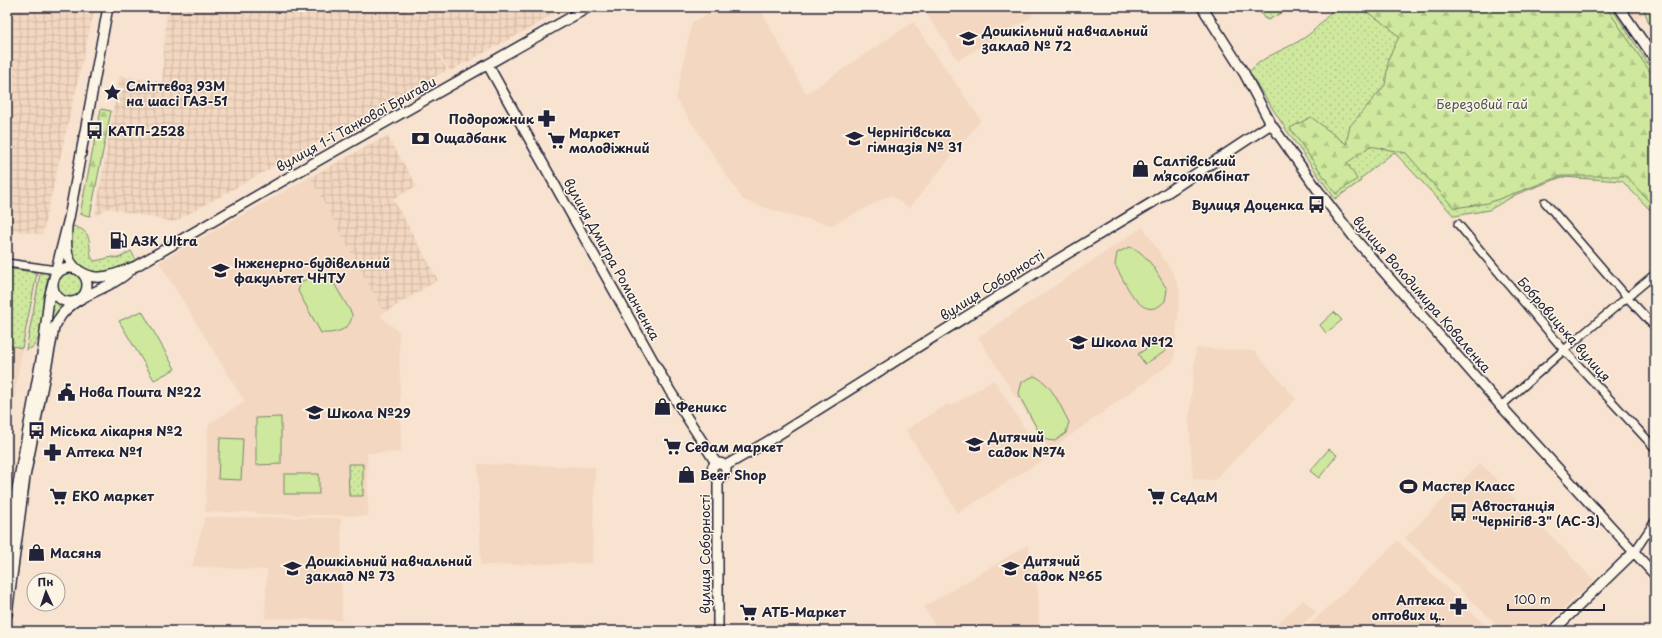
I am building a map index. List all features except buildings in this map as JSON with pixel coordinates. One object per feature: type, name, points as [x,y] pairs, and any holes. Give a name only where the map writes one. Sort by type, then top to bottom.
[{"type":"street","points":[[7,543],[43,349],[49,298],[67,226],[108,7]]},
{"type":"street","name":"вулиця 1-ї Танкової Бригади","points":[[81,272],[100,278],[113,275],[136,266],[297,172],[589,7]]},
{"type":"street","name":"вулиця Володимира Коваленка","points":[[1202,7],[1244,73],[1271,124],[1317,189],[1356,240],[1502,406],[1635,551],[1655,575]]},
{"type":"street","points":[[1619,7],[1655,59]]},
{"type":"street","name":"вулиця Дмитра Романченка","points":[[488,65],[670,391],[716,463]]},
{"type":"street","name":"вулиця Соборності","points":[[718,477],[726,471],[725,466],[765,443],[1037,272],[1153,202],[1271,124]]},
{"type":"street","points":[[1546,202],[1627,297],[1655,327]]},
{"type":"street","name":"Бобровицька вулиця","points":[[1458,224],[1564,350],[1655,448]]},
{"type":"street","points":[[7,614],[25,477],[51,339],[59,318],[86,292],[87,286],[87,281],[81,272],[72,264],[68,256],[66,245],[67,226]]},
{"type":"street","points":[[7,263],[56,270],[65,268],[76,269],[81,272]]},
{"type":"street","name":"вулиця 1-ї Танкової Бригади","points":[[79,300],[121,279],[136,266]]},
{"type":"street","points":[[65,268],[57,273],[53,282],[54,293],[62,301],[74,302],[79,300]]},
{"type":"street","points":[[1502,406],[1564,350],[1655,274]]},
{"type":"street","points":[[716,463],[722,463],[725,466]]},
{"type":"street","name":"вулиця Соборності","points":[[716,463],[712,467],[712,471],[714,475],[718,477]]},
{"type":"street","name":"вулиця Соборності","points":[[718,477],[718,631]]},
{"type":"street","points":[[1553,631],[1635,551],[1655,521]]},
{"type":"shaded area","points":[[7,7],[95,7],[42,235],[7,229]]},
{"type":"shaded area","points":[[167,7],[564,7],[532,27],[450,71],[429,38],[447,70],[174,222],[107,208],[95,217],[120,76],[162,82]]},
{"type":"shaded area","name":"Чернігівська гімназія № 31","points":[[723,7],[759,7],[806,94],[913,22],[981,120],[909,208],[891,195],[832,225],[779,212],[743,200],[676,99],[692,22]]},
{"type":"shaded area","name":"Дошкільний навчальний заклад № 72","points":[[922,7],[1028,7],[1033,16],[958,60]]},
{"type":"shaded area","points":[[1625,7],[1641,7],[1644,14],[1633,20]]},
{"type":"shaded area","points":[[387,136],[417,186],[393,199],[438,280],[384,313],[310,177]]},
{"type":"shaded area","points":[[310,177],[384,313],[380,316],[399,332],[401,452],[367,453],[368,516],[256,514],[256,512],[205,512],[208,429],[210,423],[245,402],[159,262]]},
{"type":"shaded area","name":"Школа №12","points":[[1143,227],[1174,275],[1180,292],[1174,361],[1050,450],[978,337]]},
{"type":"shaded area","points":[[7,268],[34,276],[7,441]]},
{"type":"shaded area","points":[[1196,348],[1254,351],[1296,399],[1214,480],[1193,479],[1189,420]]},
{"type":"shaded area","name":"Дитячий садок №74","points":[[994,380],[1044,459],[958,513],[906,430],[948,404],[951,406]]},
{"type":"shaded area","points":[[1480,463],[1594,580],[1539,631],[1504,631],[1405,538]]},
{"type":"shaded area","points":[[478,464],[595,467],[592,563],[481,565]]},
{"type":"shaded area","name":"Дошкільний навчальний заклад № 73","points":[[205,517],[341,518],[342,620],[265,618],[267,570],[192,566]]},
{"type":"shaded area","points":[[1398,541],[1491,631],[1303,631]]},
{"type":"shaded area","name":"Дитячий садок №65","points":[[1028,545],[1038,592],[1039,631],[939,631],[924,607]]},
{"type":"shaded area","points":[[1303,600],[1316,612],[1295,631],[1269,631]]},
{"type":"green space","points":[[1257,7],[1292,7],[1268,20],[1264,18]]},
{"type":"green space","name":"Березовий гай","points":[[1335,7],[1611,7],[1655,74],[1655,215],[1622,181],[1562,177],[1517,194],[1489,210],[1454,216],[1394,152],[1360,179],[1361,181],[1335,199],[1287,131],[1249,72],[1261,61],[1308,35],[1321,24]]},
{"type":"green space","name":"Березовий гай","points":[[1359,7],[1606,7],[1655,79],[1655,208],[1626,176],[1561,176],[1488,203],[1454,208],[1406,153],[1370,146],[1347,163],[1357,179],[1336,194],[1290,128],[1311,117],[1346,144],[1350,126],[1385,85],[1389,57],[1399,37],[1388,26]]},
{"type":"green space","points":[[1643,7],[1655,7],[1655,33],[1650,26]]},
{"type":"green space","points":[[101,109],[111,111],[90,216],[80,214]]},
{"type":"green space","points":[[72,226],[84,231],[87,235],[92,259],[95,261],[113,257],[119,258],[131,251],[136,260],[105,273],[94,273],[83,269],[75,262],[72,253],[70,242]]},
{"type":"green space","points":[[1129,247],[1135,249],[1146,258],[1167,289],[1165,301],[1157,307],[1149,308],[1142,306],[1136,300],[1115,265],[1117,253]]},
{"type":"green space","points":[[7,268],[37,273],[22,348],[7,345]]},
{"type":"green space","points":[[41,269],[47,272],[48,275],[39,337],[33,347],[26,350]]},
{"type":"green space","points":[[70,272],[79,276],[83,285],[79,294],[70,298],[61,294],[57,285],[61,276]]},
{"type":"green space","points":[[321,273],[329,275],[352,314],[349,324],[337,332],[321,333],[298,291],[301,282]]},
{"type":"green space","points":[[52,295],[60,303],[67,306],[50,331]]},
{"type":"green space","points":[[142,311],[175,369],[154,380],[119,321]]},
{"type":"green space","points":[[1334,312],[1342,320],[1326,333],[1320,325]]},
{"type":"green space","points":[[1159,341],[1166,351],[1145,364],[1138,354]]},
{"type":"green space","points":[[1034,376],[1040,379],[1051,389],[1069,422],[1066,433],[1055,441],[1047,440],[1041,436],[1020,397],[1019,393],[1022,382]]},
{"type":"green space","points":[[281,417],[281,464],[256,465],[256,418]]},
{"type":"green space","points":[[220,438],[243,439],[241,480],[218,479]]},
{"type":"green space","points":[[1329,449],[1337,455],[1319,478],[1310,471]]},
{"type":"green space","points":[[348,464],[363,464],[363,496],[349,496]]},
{"type":"green space","points":[[284,474],[319,474],[319,494],[284,494]]},
{"type":"place","name":"Дошкільний навчальний заклад № 72","points":[[969,38]]},
{"type":"place","name":"Сміттєвоз 93М на шасі ГАЗ-51","points":[[113,93]]},
{"type":"place","name":"Подорожник","points":[[547,119]]},
{"type":"place","name":"КАТП-2528","points":[[95,131]]},
{"type":"place","name":"Ощадбанк","points":[[421,138]]},
{"type":"place","name":"Чернігівська гімназія № 31","points":[[854,139]]},
{"type":"place","name":"Маркет молодіжний","points":[[556,140]]},
{"type":"place","name":"Салтівський мʼясокомбінат","points":[[1140,168]]},
{"type":"place","name":"Вулиця Доценка","points":[[1317,205]]},
{"type":"place","name":"АЗК Ultra","points":[[118,241]]},
{"type":"place","name":"Інженерно-будівельний факультет ЧНТУ","points":[[221,270]]},
{"type":"place","name":"Школа №12","points":[[1078,342]]},
{"type":"place","name":"Нова Пошта №22","points":[[66,392]]},
{"type":"place","name":"Феникс","points":[[663,407]]},
{"type":"place","name":"Школа №29","points":[[314,413]]},
{"type":"place","name":"Міська лікарня №2","points":[[37,431]]},
{"type":"place","name":"Дитячий садок №74","points":[[975,444]]},
{"type":"place","name":"Седам маркет","points":[[672,447]]},
{"type":"place","name":"Аптека №1","points":[[53,452]]},
{"type":"place","name":"Beer Shop","points":[[687,475]]},
{"type":"place","name":"Мастер Класс","points":[[1409,486]]},
{"type":"place","name":"ЕКО маркет","points":[[59,496]]},
{"type":"place","name":"СеДаМ","points":[[1157,497]]},
{"type":"place","name":"Автостанція \"Чернігів-3\" (АС-3)","points":[[1459,513]]},
{"type":"place","name":"Масяня","points":[[37,553]]},
{"type":"place","name":"Дошкільний навчальний заклад № 73","points":[[293,568]]},
{"type":"place","name":"Дитячий садок №65","points":[[1011,568]]},
{"type":"place","name":"Аптека оптових ц‥","points":[[1458,607]]},
{"type":"place","name":"АТБ-Маркет","points":[[749,612]]}]
